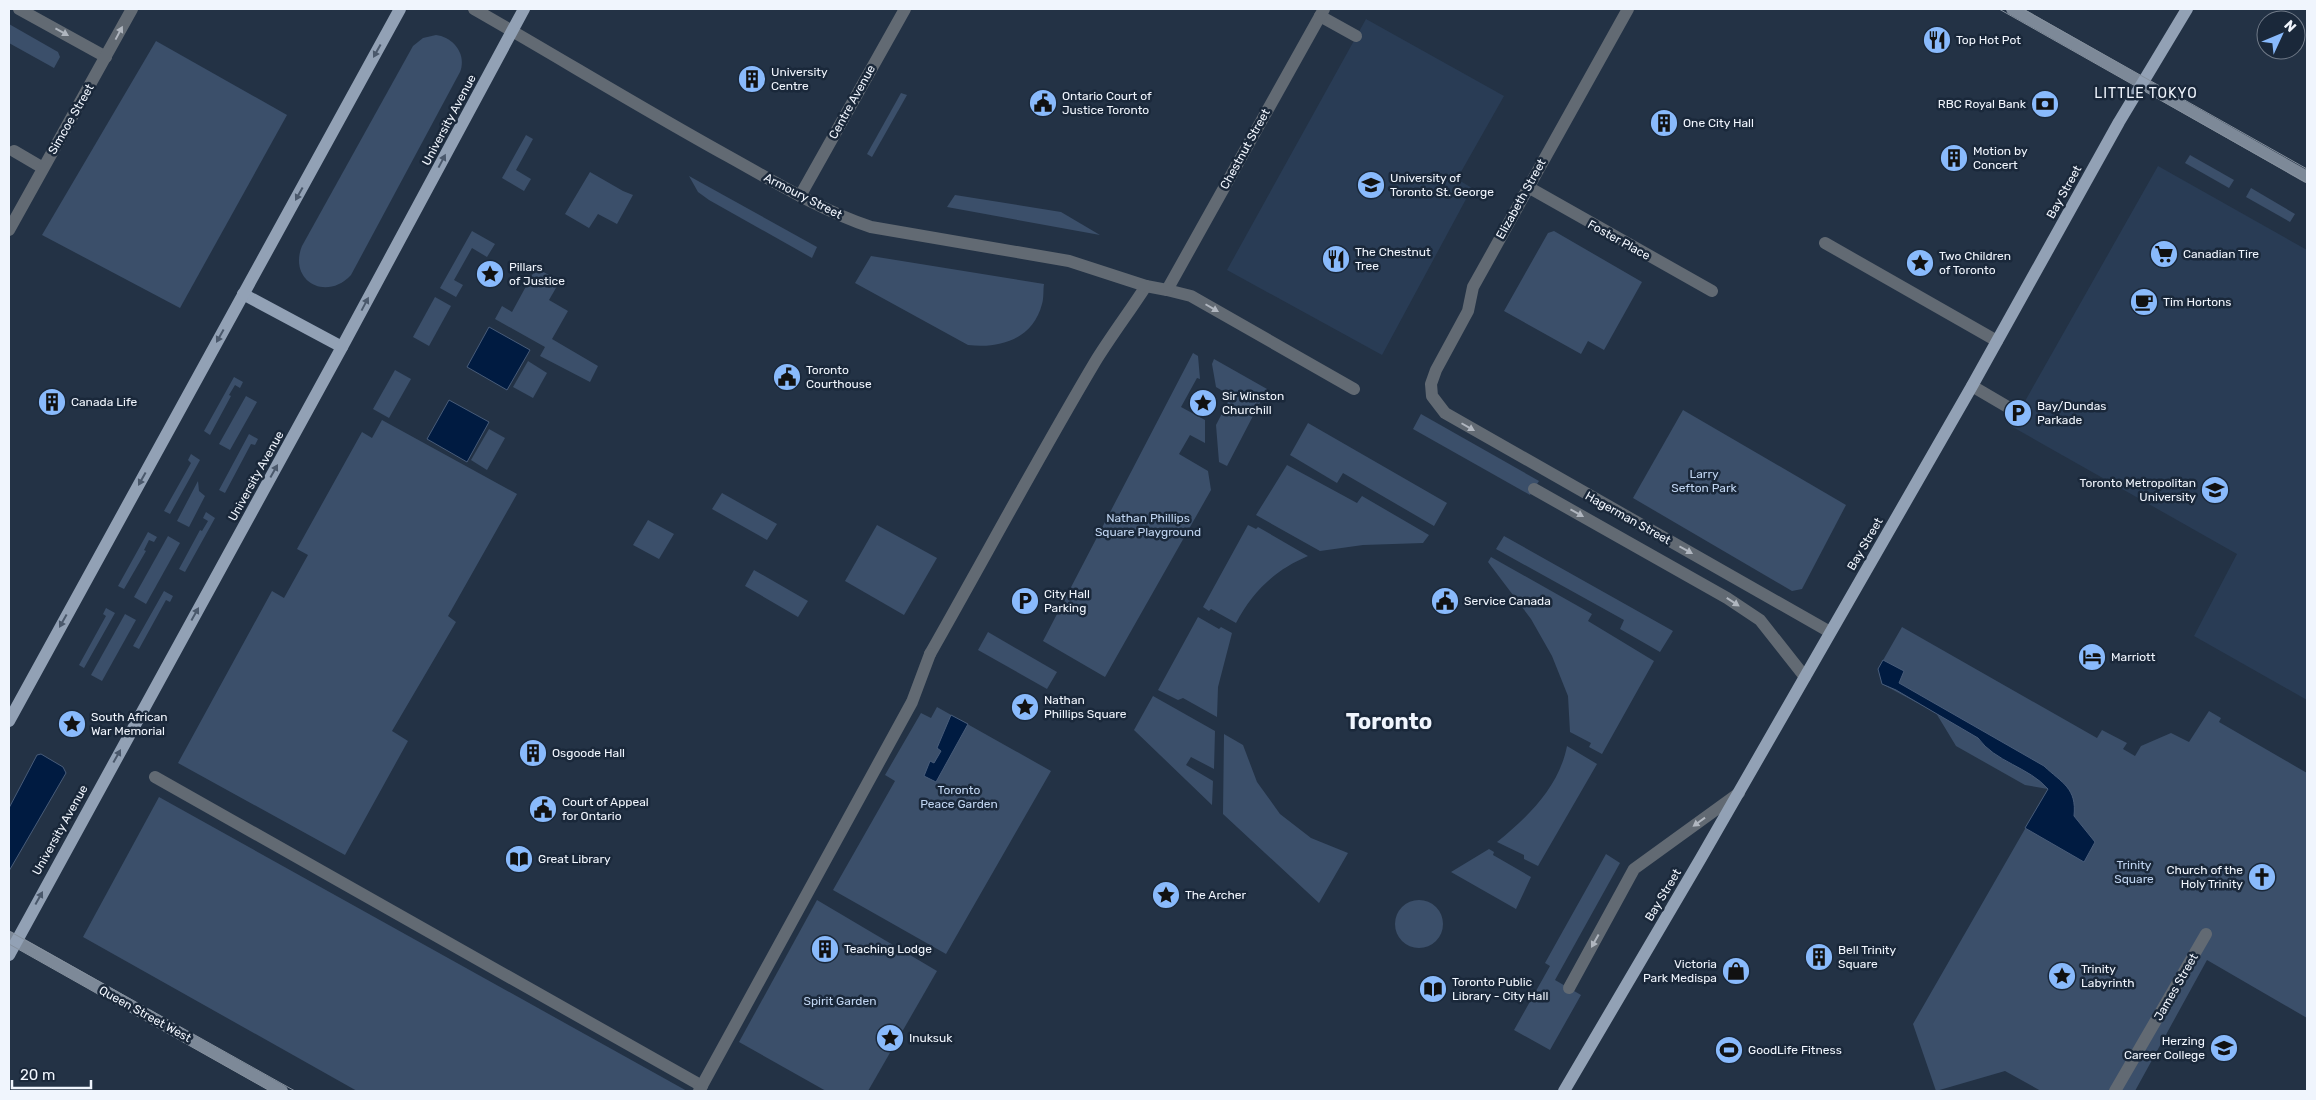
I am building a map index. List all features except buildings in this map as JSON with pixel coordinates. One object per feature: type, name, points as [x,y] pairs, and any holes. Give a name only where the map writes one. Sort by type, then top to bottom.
[{"type":"main road","points":[[9,721],[400,9]]},
{"type":"main road","name":"University Avenue","points":[[9,955],[12,940],[342,347],[524,9]]},
{"type":"main road","points":[[2012,9],[2307,176]]},
{"type":"main road","name":"Bay Street","points":[[1564,1091],[1739,793],[1972,386],[2119,122],[2187,9]]},
{"type":"main road","points":[[244,294],[342,347]]},
{"type":"main road","name":"Queen Street West","points":[[12,940],[282,1091]]},
{"type":"street","points":[[19,9],[106,57]]},
{"type":"street","name":"Simcoe Street","points":[[9,230],[132,9]]},
{"type":"street","name":"Armoury Street","points":[[474,9],[686,133],[834,213],[871,227],[1068,261],[1146,286],[1191,296],[1354,389]]},
{"type":"street","name":"Centre Avenue","points":[[800,196],[904,9]]},
{"type":"street","name":"Elizabeth Street","points":[[1432,396],[1433,377],[1468,311],[1473,287],[1628,9]]},
{"type":"street","points":[[1322,12],[1356,36]]},
{"type":"street","name":"Chestnut Street","points":[[1167,290],[1322,12]]},
{"type":"street","points":[[14,151],[43,168]]},
{"type":"street","name":"Foster Place","points":[[1528,187],[1712,291]]},
{"type":"street","points":[[1825,243],[1997,341]]},
{"type":"street","points":[[155,777],[700,1089],[908,710],[930,654],[1097,360],[1146,286]]},
{"type":"street","points":[[1972,386],[2018,413]]},
{"type":"street","name":"Hagerman Street","points":[[1432,396],[1445,413],[1830,632]]},
{"type":"street","points":[[1534,489],[1727,598],[1760,620],[1805,677]]},
{"type":"street","points":[[1569,988],[1634,869],[1739,793]]},
{"type":"street","name":"James Street","points":[[2115,1091],[2206,934]]},
{"type":"shaded area","name":"University of Toronto St. George","points":[[1366,19],[1504,96],[1457,179],[1472,188],[1382,355],[1227,270]]},
{"type":"shaded area","name":"Toronto Metropolitan University","points":[[2158,166],[2307,250],[2307,700],[2194,636],[2237,554],[2011,426]]},
{"type":"shaded area","points":[[489,327],[530,350],[507,390],[467,367]]},
{"type":"shaded area","points":[[449,400],[489,422],[467,462],[427,439]]},
{"type":"shaded area","points":[[1883,660],[1904,671],[1899,683],[2044,766],[2067,787],[2073,799],[2074,816],[2095,842],[2084,862],[2025,828],[2048,789],[2031,775],[1993,753],[1978,738],[1896,690],[1882,684],[1878,669]]},
{"type":"shaded area","points":[[951,715],[968,724],[936,782],[924,776],[930,761],[934,763],[941,751],[937,748]]},
{"type":"shaded area","points":[[41,754],[63,767],[66,773],[9,871],[9,808],[37,755]]},
{"type":"green space","points":[[9,24],[58,52],[60,57],[54,68],[9,43]]},
{"type":"green space","points":[[436,35],[448,39],[457,48],[462,59],[460,72],[351,275],[341,283],[331,287],[321,287],[312,284],[305,278],[300,269],[299,258],[302,246],[413,46],[423,38]]},
{"type":"green space","points":[[156,41],[287,115],[180,308],[42,235]]},
{"type":"green space","points":[[901,93],[907,95],[872,157],[867,154]]},
{"type":"green space","points":[[526,135],[533,139],[516,170],[531,179],[524,191],[502,178]]},
{"type":"green space","points":[[2190,155],[2234,180],[2229,188],[2185,163]]},
{"type":"green space","points":[[590,172],[633,195],[617,224],[598,214],[589,228],[565,214]]},
{"type":"green space","points":[[689,176],[817,247],[812,258],[709,200],[698,192]]},
{"type":"green space","points":[[2251,188],[2295,214],[2290,222],[2246,197]]},
{"type":"green space","points":[[955,195],[1061,212],[1100,235],[947,207]]},
{"type":"green space","points":[[472,231],[495,244],[487,257],[472,248],[454,280],[463,285],[456,297],[440,288]]},
{"type":"green space","points":[[1554,231],[1642,282],[1604,350],[1588,341],[1581,354],[1504,311],[1548,233]]},
{"type":"green space","points":[[871,256],[1044,284],[1042,304],[1038,316],[1031,326],[1014,339],[992,345],[968,345],[855,283]]},
{"type":"green space","points":[[536,268],[560,281],[549,300],[568,311],[552,339],[598,366],[590,382],[540,356],[545,347],[495,319],[502,306],[512,312]]},
{"type":"green space","points":[[435,297],[451,306],[429,346],[413,337]]},
{"type":"green space","name":"Nathan Phillips Square Playground","points":[[1193,353],[1198,356],[1200,379],[1197,378],[1181,407],[1205,420],[1205,443],[1190,435],[1179,454],[1208,471],[1211,490],[1105,677],[1043,641]]},
{"type":"green space","points":[[1214,359],[1267,389],[1227,466],[1219,462],[1216,425],[1231,396],[1216,387],[1212,364]]},
{"type":"green space","points":[[528,361],[547,373],[533,398],[513,387]]},
{"type":"green space","points":[[395,370],[411,379],[389,418],[373,409]]},
{"type":"green space","points":[[234,377],[243,382],[240,388],[235,385],[210,435],[204,431]]},
{"type":"green space","points":[[246,396],[257,402],[230,450],[219,444]]},
{"type":"green space","name":"Larry Sefton Park","points":[[1683,410],[1846,505],[1802,589],[1792,591],[1633,498]]},
{"type":"green space","points":[[1421,414],[1539,481],[1530,495],[1413,429]]},
{"type":"green space","points":[[382,420],[517,494],[448,616],[456,622],[392,731],[408,741],[345,855],[178,763],[272,591],[284,598],[308,555],[297,549],[362,432],[372,438]]},
{"type":"green space","points":[[1308,423],[1447,503],[1434,526],[1343,473],[1337,483],[1290,455]]},
{"type":"green space","points":[[489,429],[505,438],[487,470],[471,460]]},
{"type":"green space","points":[[249,434],[258,439],[255,445],[251,444],[225,493],[219,490]]},
{"type":"green space","points":[[191,454],[200,460],[170,514],[164,511],[191,463],[188,460]]},
{"type":"green space","points":[[1287,465],[1357,503],[1362,496],[1429,535],[1423,543],[1363,545],[1320,551],[1256,515]]},
{"type":"green space","points":[[198,481],[199,491],[205,496],[189,527],[177,521]]},
{"type":"green space","points":[[722,493],[777,524],[767,540],[712,509]]},
{"type":"green space","points":[[206,512],[215,518],[185,572],[179,569],[200,530],[202,531],[208,521],[203,518]]},
{"type":"green space","points":[[648,520],[674,534],[659,559],[633,545]]},
{"type":"green space","points":[[877,525],[937,558],[904,615],[845,581]]},
{"type":"green space","points":[[1248,525],[1256,529],[1258,527],[1308,556],[1285,568],[1266,583],[1250,601],[1236,623],[1211,609],[1209,611],[1203,607]]},
{"type":"green space","points":[[148,532],[157,537],[154,542],[149,540],[144,550],[146,551],[124,589],[118,586]]},
{"type":"green space","points":[[168,536],[180,543],[146,604],[134,597]]},
{"type":"green space","points":[[1504,536],[1673,631],[1660,652],[1620,629],[1624,620],[1496,549]]},
{"type":"green space","points":[[1491,557],[1592,614],[1588,621],[1654,661],[1602,754],[1589,747],[1591,743],[1570,732],[1568,696],[1552,656],[1531,619],[1488,562]]},
{"type":"green space","points":[[754,570],[808,601],[798,617],[745,586]]},
{"type":"green space","points":[[164,591],[173,596],[170,602],[166,600],[139,649],[133,646]]},
{"type":"green space","points":[[106,608],[115,613],[84,668],[79,665],[106,616],[103,614]]},
{"type":"green space","points":[[125,614],[136,620],[102,681],[91,675]]},
{"type":"green space","points":[[1198,617],[1219,629],[1221,627],[1232,633],[1218,687],[1217,717],[1183,698],[1178,700],[1158,690]]},
{"type":"green space","name":"Trinity Square","points":[[1902,627],[2097,738],[2102,730],[2127,743],[2123,749],[2135,756],[2141,746],[2171,733],[2189,742],[2209,711],[2221,718],[2219,722],[2307,773],[2307,1018],[2207,960],[2135,1091],[2041,1091],[2005,1071],[1936,1091],[1913,1024],[2048,789],[2025,785],[1956,746],[1936,713],[1882,684],[1878,669]]},
{"type":"green space","points":[[988,632],[1057,672],[1047,689],[978,650]]},
{"type":"green space","points":[[1153,696],[1215,731],[1214,769],[1191,757],[1186,765],[1213,781],[1212,805],[1134,730]]},
{"type":"green space","name":"Toronto Peace Garden","points":[[937,707],[1051,771],[946,954],[833,890],[895,781],[885,775],[921,713],[931,718]]},
{"type":"green space","points":[[1224,734],[1243,745],[1257,782],[1280,814],[1311,838],[1348,853],[1319,903],[1223,814]]},
{"type":"green space","points":[[1567,746],[1597,764],[1538,866],[1524,859],[1524,855],[1497,842],[1531,811],[1550,788],[1563,761]]},
{"type":"green space","points":[[159,797],[687,1091],[357,1091],[83,937]]},
{"type":"green space","points":[[1489,849],[1494,852],[1493,855],[1531,877],[1516,909],[1451,872]]},
{"type":"green space","points":[[1606,854],[1620,863],[1555,980],[1581,995],[1550,1050],[1514,1030],[1550,966],[1545,963]]},
{"type":"green space","name":"Spirit Garden","points":[[817,900],[937,971],[868,1091],[826,1091],[739,1042]]},
{"type":"green space","points":[[1414,900],[1424,900],[1436,907],[1443,919],[1443,929],[1436,941],[1424,948],[1414,948],[1406,944],[1399,937],[1395,929],[1395,919],[1399,911],[1406,904]]},
{"type":"tram line","points":[[1999,9],[2307,183]]},
{"type":"tram line","points":[[2023,9],[2307,169]]},
{"type":"tram line","points":[[9,931],[295,1091]]},
{"type":"tram line","points":[[9,944],[270,1091]]},
{"type":"place","name":"Top Hot Pot","points":[[1937,40]]},
{"type":"place","name":"University Centre","points":[[752,79]]},
{"type":"place","name":"Ontario Court of Justice Toronto","points":[[1043,103]]},
{"type":"place","name":"RBC Royal Bank","points":[[2045,104]]},
{"type":"place","name":"One City Hall","points":[[1664,123]]},
{"type":"place","name":"Motion by Concert","points":[[1954,158]]},
{"type":"place","name":"University of Toronto St. George","points":[[1371,185]]},
{"type":"place","name":"Canadian Tire","points":[[2164,254]]},
{"type":"place","name":"The Chestnut Tree","points":[[1336,259]]},
{"type":"place","name":"Two Children of Toronto","points":[[1920,263]]},
{"type":"place","name":"Pillars of Justice","points":[[490,274]]},
{"type":"place","name":"Tim Hortons","points":[[2144,302]]},
{"type":"place","name":"Toronto Courthouse","points":[[787,377]]},
{"type":"place","name":"Canada Life","points":[[52,402]]},
{"type":"place","name":"Sir Winston Churchill","points":[[1203,403]]},
{"type":"place","name":"Bay/Dundas Parkade","points":[[2018,413]]},
{"type":"place","name":"Toronto Metropolitan University","points":[[2215,490]]},
{"type":"place","name":"City Hall Parking","points":[[1025,601]]},
{"type":"place","name":"Service Canada","points":[[1445,601]]},
{"type":"place","name":"Marriott","points":[[2092,657]]},
{"type":"place","name":"Nathan Phillips Square","points":[[1025,707]]},
{"type":"place","name":"South African War Memorial","points":[[72,724]]},
{"type":"place","name":"Osgoode Hall","points":[[533,753]]},
{"type":"place","name":"Court of Appeal for Ontario","points":[[543,809]]},
{"type":"place","name":"Great Library","points":[[519,859]]},
{"type":"place","name":"Church of the Holy Trinity","points":[[2262,877]]},
{"type":"place","name":"The Archer","points":[[1166,895]]},
{"type":"place","name":"Teaching Lodge","points":[[825,949]]},
{"type":"place","name":"Bell Trinity Square","points":[[1819,957]]},
{"type":"place","name":"Victoria Park Medispa","points":[[1736,971]]},
{"type":"place","name":"Trinity Labyrinth","points":[[2062,976]]},
{"type":"place","name":"Toronto Public Library - City Hall","points":[[1433,989]]},
{"type":"place","name":"Inuksuk","points":[[890,1038]]},
{"type":"place","name":"Herzing Career College","points":[[2224,1048]]},
{"type":"place","name":"GoodLife Fitness","points":[[1729,1050]]},
{"type":"district","name":"LITTLE TOKYO","points":[[2146,93]]},
{"type":"district","name":"Toronto","points":[[1389,721]]}]
